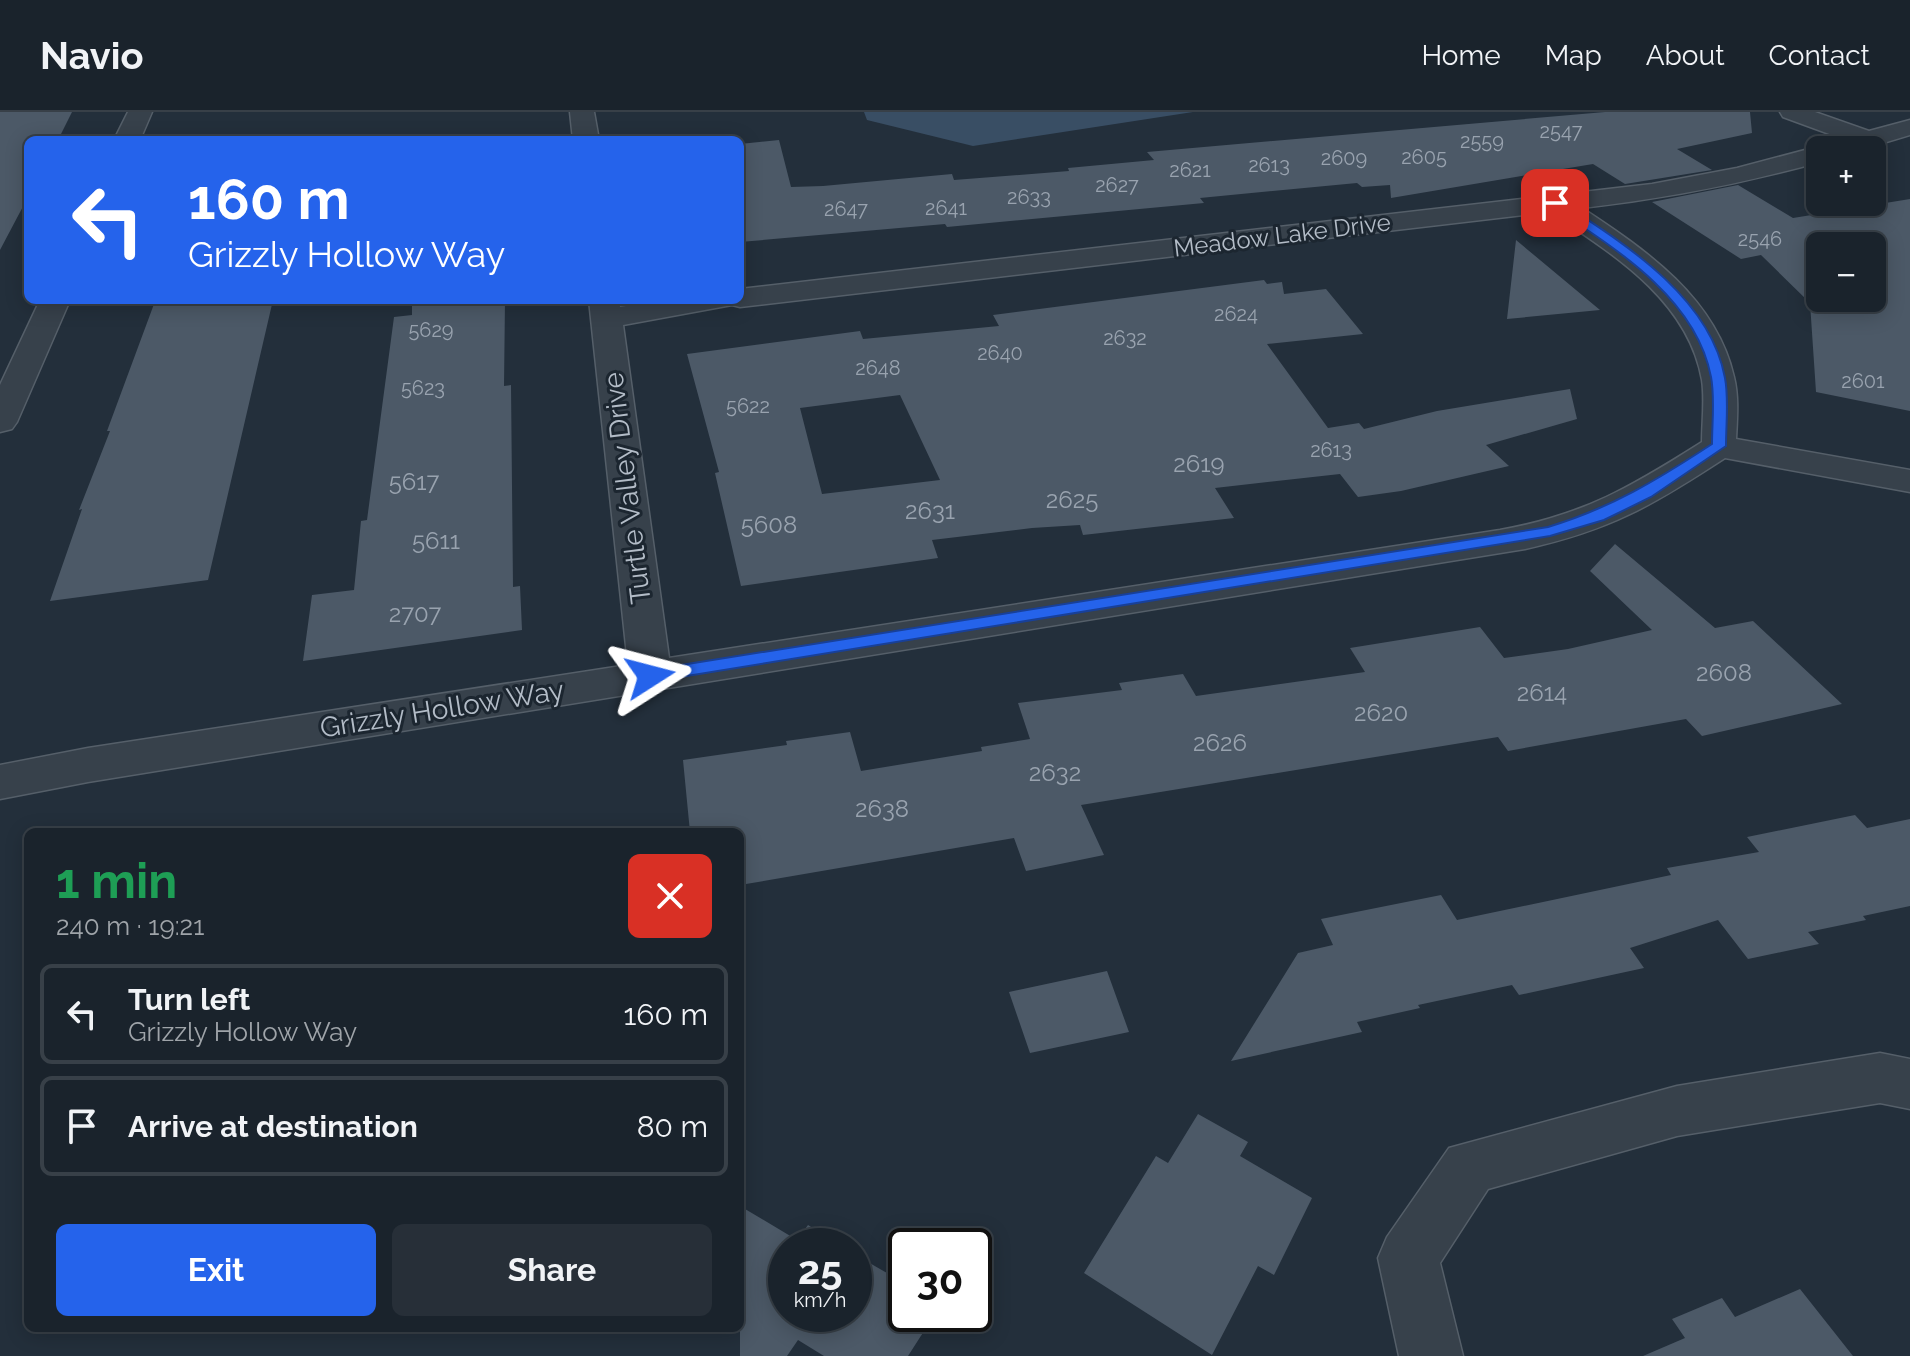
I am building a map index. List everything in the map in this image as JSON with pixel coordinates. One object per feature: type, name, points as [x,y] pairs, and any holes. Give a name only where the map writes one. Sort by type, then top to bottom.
[{"type":"street","points":[[129,136],[140,112]]},
{"type":"street","points":[[582,112],[585,136]]},
{"type":"street","points":[[1792,112],[1858,136]]},
{"type":"street","points":[[1882,136],[1910,127]]},
{"type":"street","name":"Meadow Lake Drive","points":[[744,298],[1652,192],[1739,176],[1806,158]]},
{"type":"street","points":[[1555,203],[1607,238],[1671,292],[1690,313],[1713,356],[1719,380],[1719,446],[1910,481]]},
{"type":"street","points":[[0,422],[53,304]]},
{"type":"street","points":[[605,309],[669,304]]},
{"type":"street","name":"Turtle Valley Drive","points":[[605,309],[650,676]]},
{"type":"street","name":"Grizzly Hollow Way","points":[[0,782],[88,765],[1550,531],[1598,517],[1645,494],[1719,446]]},
{"type":"street","points":[[1431,1356],[1408,1258],[1469,1167],[1677,1111],[1880,1078],[1910,1084]]},
{"type":"water","points":[[864,112],[1193,112],[973,146],[867,120]]},
{"type":"building","points":[[0,112],[72,112],[60,136],[24,136],[24,205],[0,250]]},
{"type":"building","points":[[1605,112],[1750,112],[1752,133],[1677,149],[1712,170],[1625,184],[1593,164],[1391,198],[1390,185],[1362,187],[1357,183],[1200,198],[1204,203],[744,242],[744,144],[779,140],[791,187],[952,174],[954,180],[1069,171],[1068,168],[1154,160],[1147,152]]},
{"type":"building","points":[[1738,185],[1793,218],[1886,216],[1886,203],[1910,199],[1910,411],[1816,392],[1811,312],[1886,312],[1886,232],[1806,232],[1806,299],[1761,255],[1741,259],[1652,202]]},
{"type":"building","points":[[1516,240],[1600,310],[1507,319]]},
{"type":"building","points":[[1264,280],[1267,284],[1282,282],[1284,294],[1326,289],[1363,334],[1267,344],[1328,428],[1359,423],[1364,429],[1437,411],[1570,389],[1577,419],[1486,445],[1509,466],[1401,491],[1358,497],[1340,474],[1215,488],[1234,518],[1083,535],[1080,525],[932,540],[938,558],[741,586],[715,473],[719,472],[687,354],[860,331],[863,339],[999,326],[993,315]],"holes":[[[900,395],[940,480],[822,494],[800,408]]]},
{"type":"building","points":[[154,304],[272,304],[208,580],[50,601],[82,509],[79,510],[110,431],[107,431]]},
{"type":"building","points":[[505,304],[504,386],[511,385],[513,587],[520,586],[522,630],[303,661],[312,595],[354,590],[361,521],[367,520],[394,317],[412,315],[412,305]]},
{"type":"building","points":[[1615,544],[1715,628],[1753,621],[1842,704],[1702,736],[1686,719],[1508,751],[1498,737],[1081,805],[1104,855],[1026,871],[1014,838],[744,884],[744,828],[690,828],[683,760],[787,745],[786,741],[850,732],[861,771],[982,751],[981,747],[1030,739],[1018,703],[1122,690],[1119,683],[1183,674],[1196,696],[1365,672],[1350,648],[1480,627],[1504,658],[1568,649],[1652,630],[1590,571]]},
{"type":"building","points":[[1855,815],[1867,828],[1910,819],[1910,906],[1863,916],[1866,920],[1808,932],[1819,944],[1748,959],[1718,920],[1630,948],[1644,968],[1519,995],[1512,985],[1418,1005],[1420,1008],[1357,1022],[1362,1032],[1231,1061],[1298,953],[1333,945],[1321,919],[1441,895],[1457,920],[1671,875],[1667,868],[1759,852],[1747,837]]},
{"type":"building","points":[[1107,971],[1129,1032],[1030,1053],[1009,992]]},
{"type":"building","points":[[1198,1114],[1248,1142],[1240,1156],[1312,1198],[1274,1275],[1258,1266],[1212,1355],[1084,1273],[1156,1156],[1168,1163]]},
{"type":"building","points":[[744,1208],[777,1228],[768,1228],[768,1332],[872,1332],[872,1264],[888,1274],[888,1332],[923,1332],[908,1356],[824,1356],[798,1340],[787,1356],[740,1356],[740,1332],[744,1332]]},
{"type":"building","points":[[1800,1289],[1853,1356],[1643,1356],[1685,1338],[1672,1319],[1722,1298],[1735,1317]]},
{"type":"route","points":[[650,676],[1550,531],[1598,517],[1645,494],[1719,446],[1719,380],[1713,356],[1690,313],[1671,292],[1607,238],[1555,203]]}]
